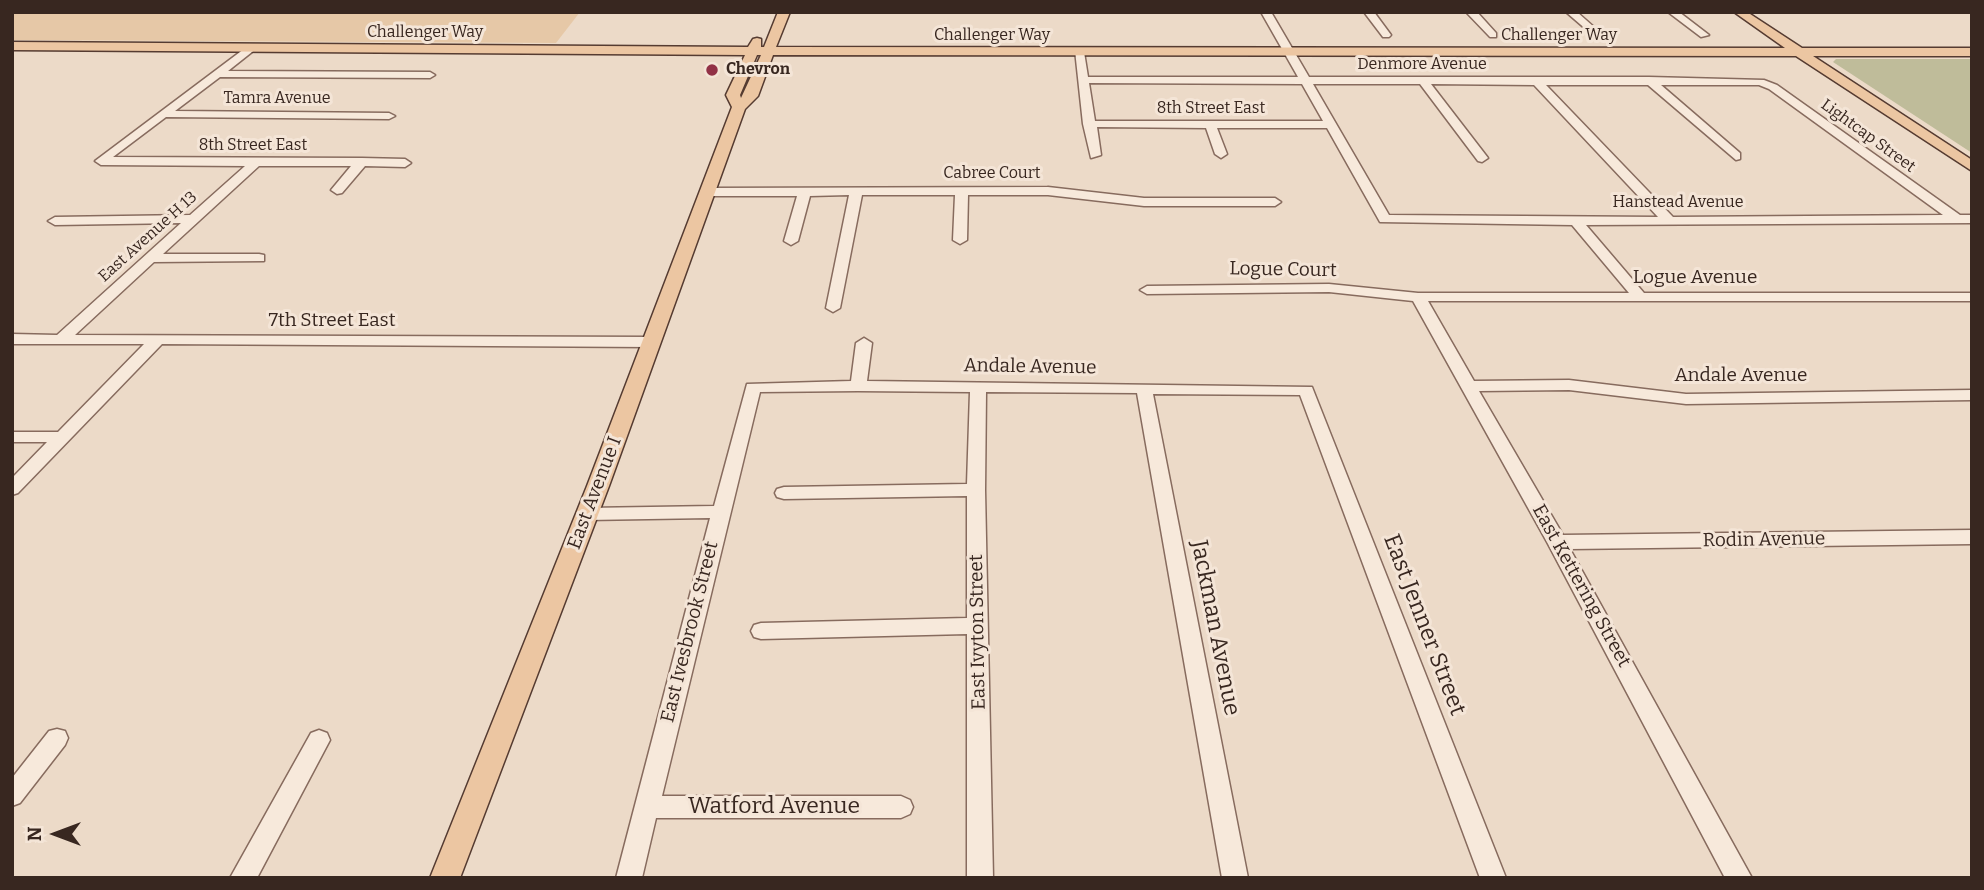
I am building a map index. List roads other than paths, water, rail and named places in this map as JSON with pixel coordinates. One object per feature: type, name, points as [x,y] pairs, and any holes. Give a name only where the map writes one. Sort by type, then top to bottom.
[{"type":"main road","name":"East Avenue I","points":[[739,107],[733,96],[770,12]]},
{"type":"main road","name":"East Avenue I","points":[[445,878],[587,514],[739,107],[751,96],[784,12]]},
{"type":"main road","points":[[1739,12],[1972,167]]},
{"type":"main road","name":"Challenger Way","points":[[12,47],[1079,52],[1972,52]]},
{"type":"street","points":[[1266,12],[1333,125]]},
{"type":"street","points":[[1369,12],[1386,35]]},
{"type":"street","points":[[1471,12],[1493,35]]},
{"type":"street","points":[[1571,12],[1598,35]]},
{"type":"street","points":[[1673,12],[1704,35]]},
{"type":"street","points":[[163,114],[252,48]]},
{"type":"street","points":[[1079,52],[1095,155]]},
{"type":"street","points":[[218,74],[430,75]]},
{"type":"street","name":"Denmore Avenue","points":[[1083,80],[1760,82]]},
{"type":"street","points":[[1423,80],[1482,158]]},
{"type":"street","points":[[1536,80],[1669,220]]},
{"type":"street","points":[[1649,80],[1736,156]]},
{"type":"street","name":"Lightcap Street","points":[[1760,82],[1773,87],[1956,219]]},
{"type":"street","name":"Tamra Avenue","points":[[163,114],[390,116]]},
{"type":"street","name":"8th Street East","points":[[163,114],[102,161],[405,163]]},
{"type":"street","name":"8th Street East","points":[[1089,124],[1333,125]]},
{"type":"street","points":[[1210,124],[1221,153]]},
{"type":"street","name":"Hanstead Avenue","points":[[1333,125],[1385,219],[1972,219]]},
{"type":"street","name":"East Avenue H 13","points":[[61,339],[257,161]]},
{"type":"street","points":[[337,190],[362,162]]},
{"type":"street","name":"Cabree Court","points":[[709,192],[1048,191],[1144,202],[1275,202]]},
{"type":"street","points":[[960,240],[962,192]]},
{"type":"street","points":[[791,241],[804,193]]},
{"type":"street","points":[[833,308],[856,193]]},
{"type":"street","points":[[55,221],[194,219]]},
{"type":"street","points":[[1576,221],[1640,297]]},
{"type":"street","points":[[151,258],[259,258]]},
{"type":"street","name":"Logue Court","points":[[1147,290],[1329,288],[1418,297]]},
{"type":"street","name":"Logue Avenue","points":[[1418,297],[1972,297]]},
{"type":"street","name":"East Kettering Street","points":[[1418,297],[1557,542],[1739,878]]},
{"type":"street","name":"7th Street East","points":[[12,339],[652,342]]},
{"type":"street","points":[[12,489],[158,339]]},
{"type":"street","points":[[858,386],[864,343]]},
{"type":"street","name":"Andale Avenue","points":[[1469,386],[1569,385],[1686,400],[1972,395]]},
{"type":"street","name":"Andale Avenue","points":[[753,387],[1306,390]]},
{"type":"street","name":"East Ivesbrook Street","points":[[629,878],[753,387]]},
{"type":"street","name":"East Ivyton Street","points":[[978,387],[976,489],[980,878]]},
{"type":"street","name":"Jackman Avenue","points":[[1144,389],[1234,878]]},
{"type":"street","name":"East Jenner Street","points":[[1306,390],[1493,878]]},
{"type":"street","points":[[12,437],[64,437]]},
{"type":"street","points":[[784,493],[976,489]]},
{"type":"street","points":[[587,514],[721,512]]},
{"type":"street","name":"Rodin Avenue","points":[[1557,542],[1972,537]]},
{"type":"street","points":[[761,631],[978,626]]},
{"type":"street","points":[[12,796],[57,738]]},
{"type":"street","points":[[243,878],[319,740]]},
{"type":"street","name":"Watford Avenue","points":[[646,807],[901,807]]},
{"type":"place","name":"Chevron","points":[[712,70]]}]
